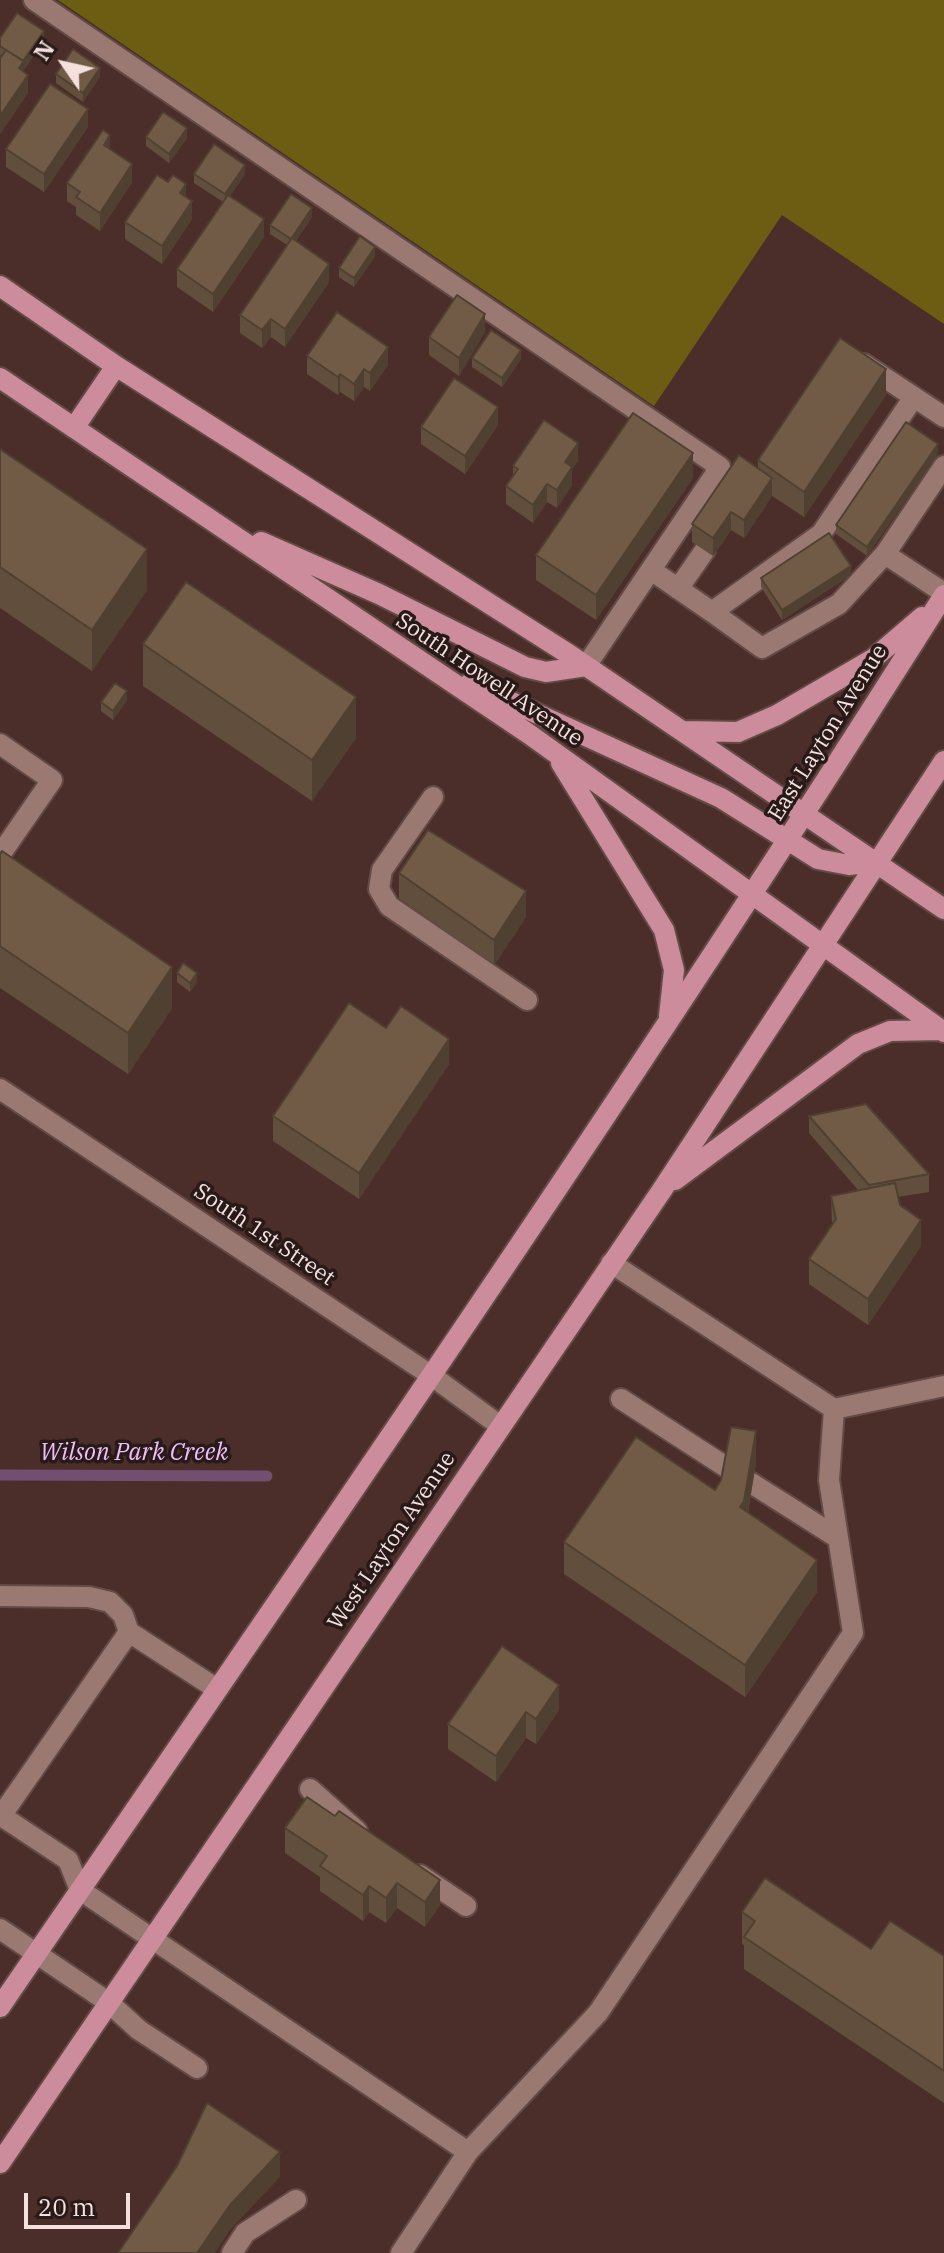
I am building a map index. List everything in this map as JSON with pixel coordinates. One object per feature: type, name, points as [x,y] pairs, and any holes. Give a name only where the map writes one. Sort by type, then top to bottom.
[{"type":"main road","points":[[0,286],[116,366],[586,666],[944,909]]},
{"type":"main road","points":[[74,428],[116,366]]},
{"type":"main road","name":"South Howell Avenue","points":[[0,378],[554,753],[943,1031]]},
{"type":"main road","points":[[210,519],[379,594],[525,667],[546,672],[586,666]]},
{"type":"main road","points":[[684,731],[738,732],[777,715],[873,659],[909,630],[944,595]]},
{"type":"main road","name":"East Layton Avenue","points":[[752,896],[944,595]]},
{"type":"main road","points":[[412,656],[721,798],[818,859],[849,865],[874,862]]},
{"type":"main road","points":[[554,753],[664,930],[674,970],[669,1018]]},
{"type":"main road","points":[[822,944],[944,761]]},
{"type":"main road","points":[[0,2007],[432,1376],[752,896]]},
{"type":"main road","name":"West Layton Avenue","points":[[0,2163],[499,1425],[662,1190],[822,944]]},
{"type":"main road","points":[[662,1190],[858,1044],[890,1031],[943,1031]]},
{"type":"street","points":[[34,0],[720,467],[586,666]]},
{"type":"street","points":[[852,356],[944,417]]},
{"type":"street","points":[[712,612],[821,534],[914,397]]},
{"type":"street","points":[[651,570],[762,648],[839,604],[885,554],[944,466]]},
{"type":"street","points":[[678,589],[705,550]]},
{"type":"street","points":[[885,554],[944,595]]},
{"type":"street","points":[[0,744],[52,780],[0,855]]},
{"type":"street","points":[[433,797],[382,870],[379,889],[389,906],[527,1000]]},
{"type":"street","name":"South 1st Street","points":[[0,1089],[432,1376],[499,1425]]},
{"type":"street","points":[[611,1263],[834,1409],[944,1386]]},
{"type":"street","points":[[621,1399],[726,1467]]},
{"type":"street","points":[[401,2253],[468,2152],[598,2013],[853,1633],[829,1480],[834,1409]]},
{"type":"street","points":[[748,1481],[838,1538]]},
{"type":"street","points":[[0,1596],[89,1597],[110,1602],[123,1615],[129,1632],[217,1689]]},
{"type":"street","points":[[129,1632],[1,1816],[68,1860],[80,1890],[468,2152]]},
{"type":"street","points":[[310,1789],[347,1825],[371,1841]]},
{"type":"street","points":[[407,1865],[466,1906]]},
{"type":"street","points":[[0,1929],[108,2002],[139,2030],[197,2068]]},
{"type":"street","points":[[232,2253],[245,2233],[296,2200]]},
{"type":"shaded area","points":[[58,0],[944,0],[944,324],[782,215],[654,406]]},
{"type":"building","points":[[17,13],[44,31],[23,61],[0,46],[0,38]]},
{"type":"building","points":[[73,49],[100,68],[83,93],[56,74]]},
{"type":"building","points":[[6,50],[24,61],[19,68],[28,75],[0,116],[0,57]]},
{"type":"building","points":[[50,84],[88,109],[44,174],[6,149]]},
{"type":"building","points":[[163,112],[187,128],[169,154],[146,137]]},
{"type":"building","points":[[103,130],[110,135],[104,145],[132,164],[100,213],[76,197],[80,192],[67,183]]},
{"type":"building","points":[[214,144],[245,165],[225,194],[194,174]]},
{"type":"building","points":[[157,175],[168,182],[173,175],[186,184],[180,193],[192,201],[162,246],[125,222]]},
{"type":"building","points":[[291,194],[312,208],[291,239],[270,225]]},
{"type":"building","points":[[228,195],[264,219],[213,294],[177,269]]},
{"type":"building","points":[[360,236],[375,247],[354,278],[339,268]]},
{"type":"building","points":[[292,238],[329,264],[285,329],[271,319],[262,330],[240,315]]},
{"type":"building","points":[[457,295],[485,314],[459,358],[429,337]]},
{"type":"building","points":[[337,312],[388,347],[370,373],[364,369],[354,384],[307,356]]},
{"type":"building","points":[[491,330],[521,350],[502,378],[472,358]]},
{"type":"building","points":[[840,338],[886,369],[804,492],[758,460]]},
{"type":"building","points":[[454,378],[498,407],[465,456],[421,427]]},
{"type":"building","points":[[633,413],[693,453],[596,595],[536,555]]},
{"type":"building","points":[[544,420],[578,443],[565,462],[572,467],[557,490],[547,484],[533,505],[506,486],[518,469],[513,466]]},
{"type":"building","points":[[906,422],[938,444],[867,547],[836,525]]},
{"type":"building","points":[[0,449],[147,549],[92,630],[0,567]]},
{"type":"building","points":[[739,455],[772,478],[744,520],[731,512],[713,538],[692,524]]},
{"type":"building","points":[[829,533],[851,566],[782,610],[761,578]]},
{"type":"building","points":[[186,582],[356,697],[312,760],[143,644]]},
{"type":"building","points":[[115,683],[127,691],[113,711],[101,702]]},
{"type":"building","points":[[428,830],[526,891],[494,940],[399,873]]},
{"type":"building","points":[[2,851],[172,967],[128,1033],[0,946]]},
{"type":"building","points":[[183,963],[197,973],[190,983],[177,973]]},
{"type":"building","points":[[349,1003],[386,1028],[401,1006],[449,1039],[359,1173],[273,1116]]},
{"type":"building","points":[[866,1104],[929,1174],[869,1185],[809,1116]]},
{"type":"building","points":[[895,1183],[900,1205],[921,1220],[868,1299],[809,1259],[836,1219],[831,1196]]},
{"type":"building","points":[[731,1427],[756,1431],[744,1501],[740,1507],[817,1560],[745,1665],[564,1542],[636,1437],[715,1490],[721,1480]]},
{"type":"building","points":[[502,1646],[559,1685],[536,1719],[526,1712],[496,1756],[448,1724]]},
{"type":"building","points":[[307,1797],[335,1816],[339,1811],[440,1880],[425,1902],[397,1883],[386,1898],[369,1886],[363,1895],[320,1866],[327,1856],[285,1828]]},
{"type":"building","points":[[765,1878],[871,1949],[890,1921],[944,1956],[944,2071],[744,1937],[755,1921],[742,1912]]},
{"type":"building","points":[[207,2103],[280,2152],[230,2205],[197,2253],[118,2253],[177,2166]]},
{"type":"waterway","name":"Wilson Park Creek","points":[[0,1475],[267,1476]]}]
